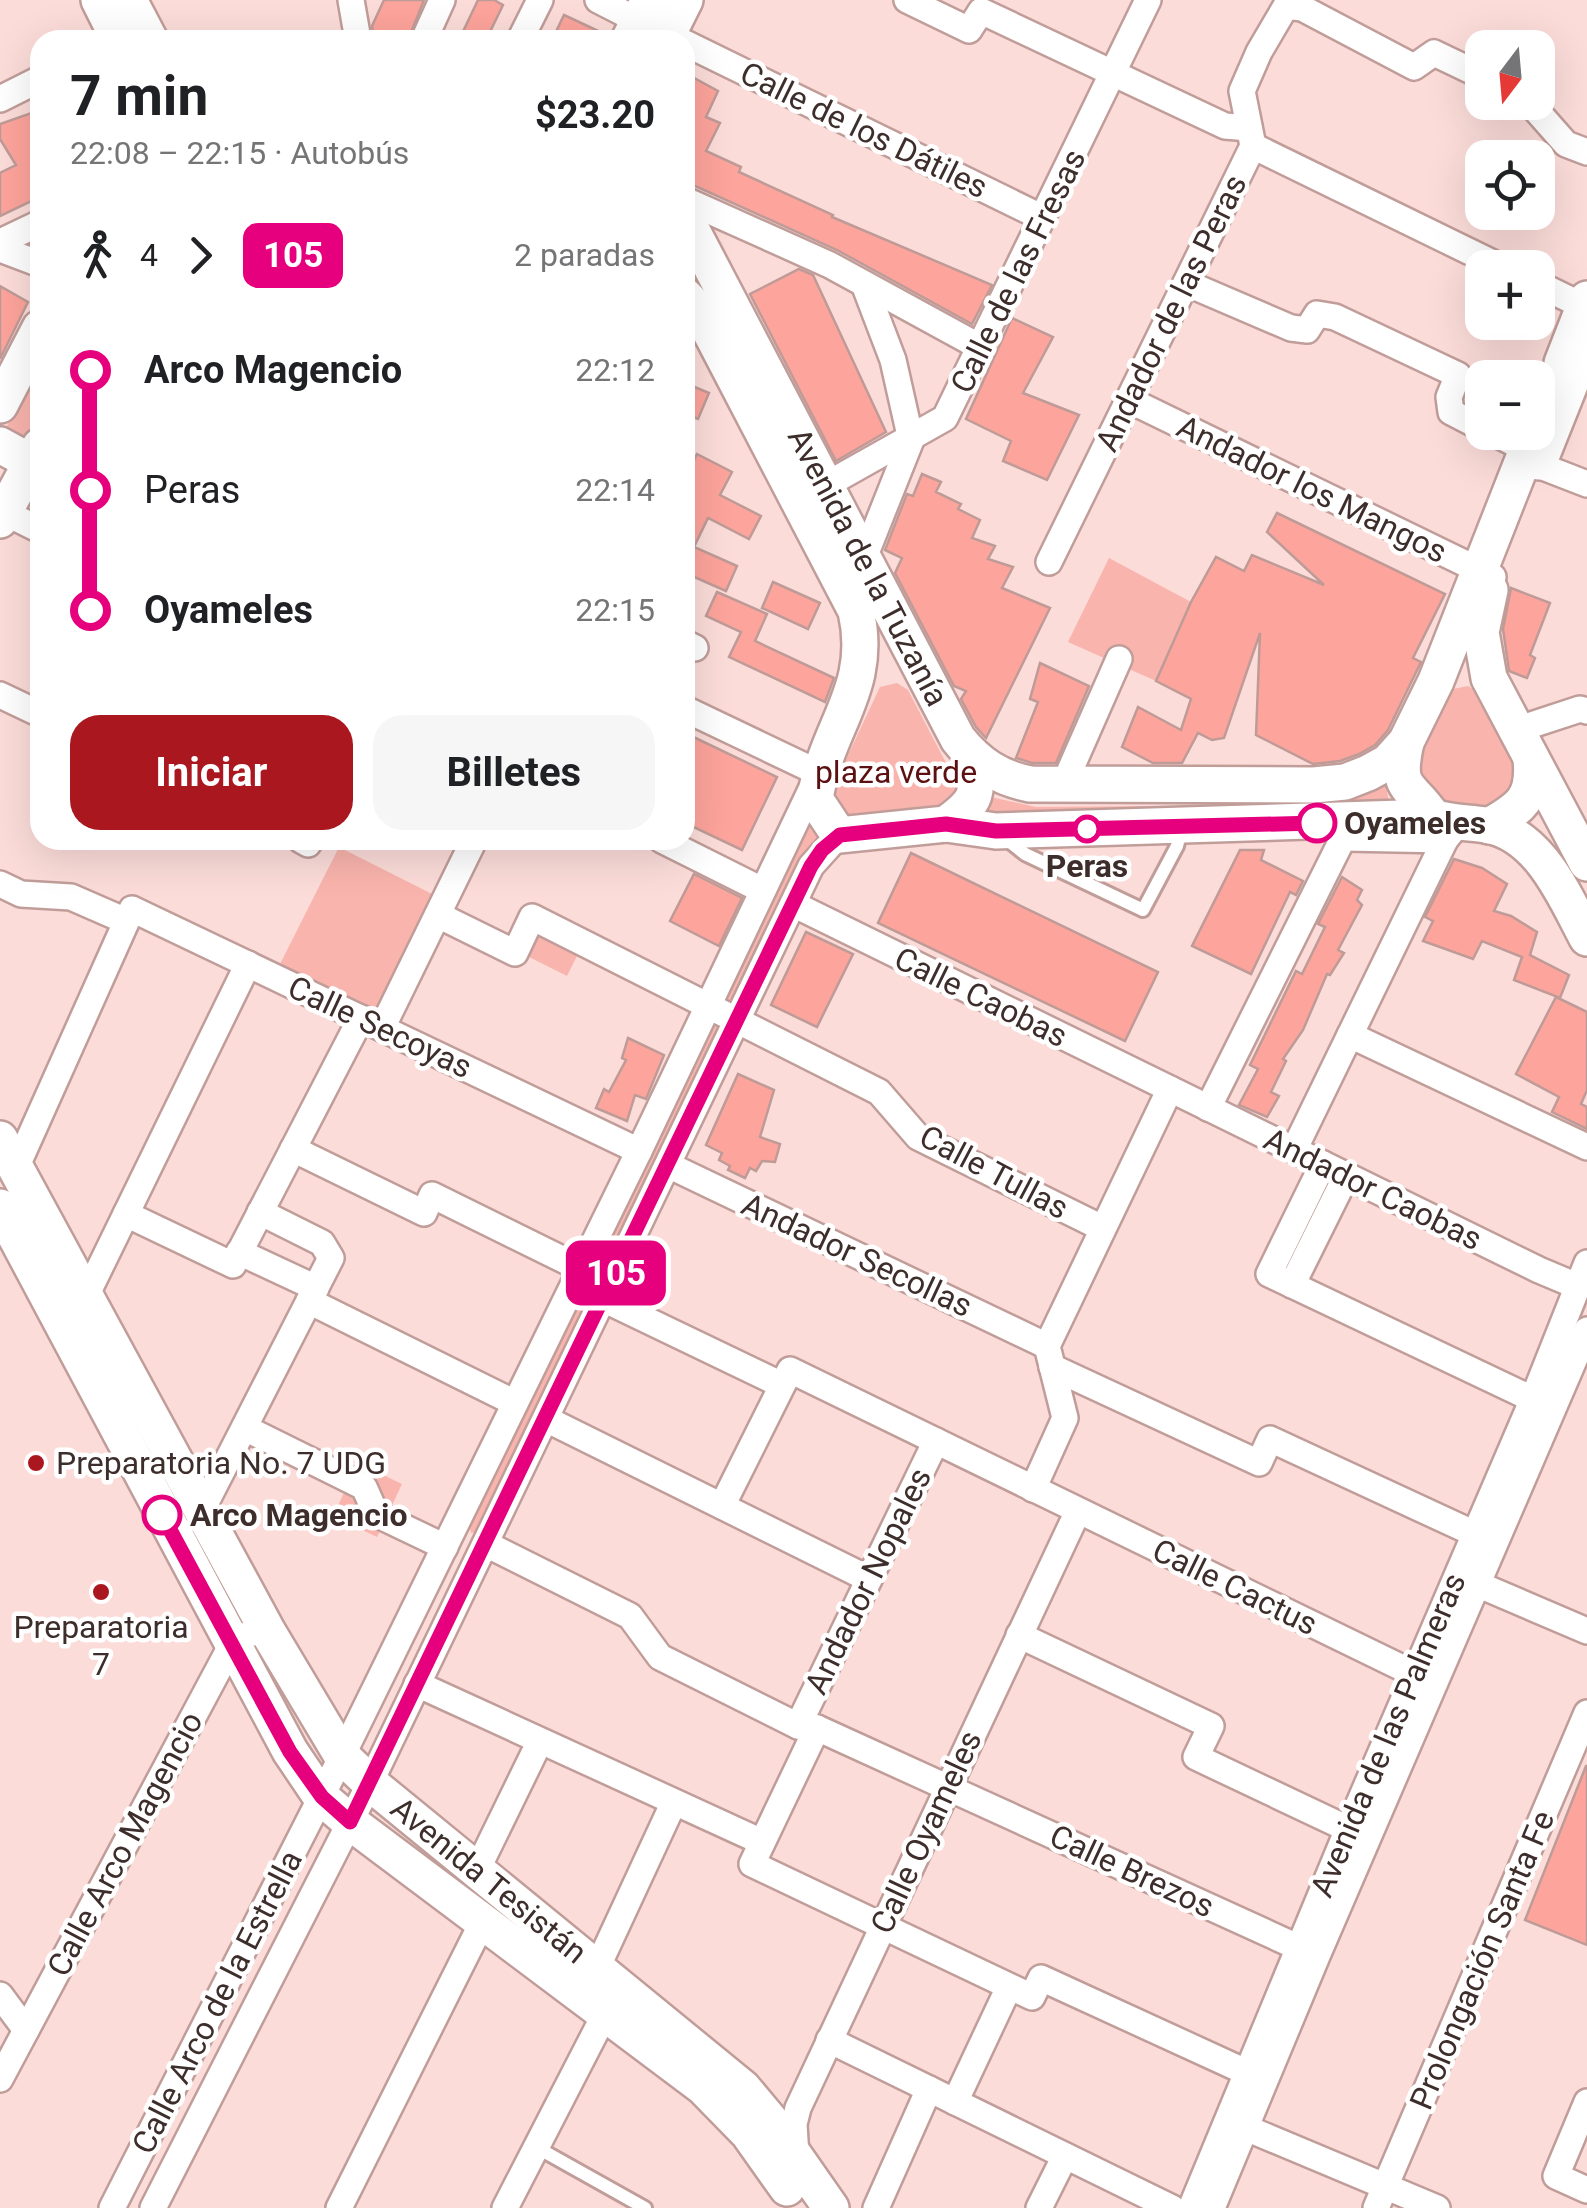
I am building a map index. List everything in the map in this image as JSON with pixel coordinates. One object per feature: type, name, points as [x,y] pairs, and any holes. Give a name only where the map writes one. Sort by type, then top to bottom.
[{"type":"street","points":[[99,0],[114,30]]},
{"type":"street","points":[[129,0],[145,30]]},
{"type":"street","points":[[350,0],[356,30]]},
{"type":"street","points":[[428,30],[442,0]]},
{"type":"street","points":[[525,30],[540,0]]},
{"type":"street","name":"Calle de los Dátiles","points":[[598,0],[657,30]]},
{"type":"street","points":[[660,30],[685,0]]},
{"type":"street","points":[[907,0],[970,30],[981,11],[1251,137],[1468,250]]},
{"type":"street","name":"Calle de las Fresas","points":[[826,485],[945,418],[1148,0]]},
{"type":"street","name":"Andador de las Peras","points":[[1049,562],[1186,282],[1251,137],[1242,91],[1286,6],[1302,8],[1414,67],[1434,53],[1465,68]]},
{"type":"street","name":"Calle de los Dátiles","points":[[695,48],[1044,218]]},
{"type":"street","points":[[0,100],[30,85]]},
{"type":"street","points":[[1547,120],[1566,144],[1587,152]]},
{"type":"street","points":[[695,228],[830,266],[980,347]]},
{"type":"street","points":[[0,246],[30,229]]},
{"type":"street","name":"Avenida de la Tuzanía","points":[[695,241],[958,740],[971,755],[1010,780],[1030,784],[1345,782],[1388,762],[1406,742],[1487,575]]},
{"type":"street","points":[[0,246],[30,260]]},
{"type":"street","points":[[1186,282],[1291,328],[1308,330],[1318,314],[1335,317],[1458,375],[1449,397],[1451,412],[1465,419]]},
{"type":"street","points":[[864,284],[893,360],[911,440],[864,558]]},
{"type":"street","points":[[1555,301],[1585,332]]},
{"type":"street","name":"Avenida de la Tuzanía","points":[[695,307],[856,611],[862,656],[858,678],[819,773]]},
{"type":"street","points":[[1555,397],[1585,332]]},
{"type":"street","points":[[1555,397],[1585,332]]},
{"type":"street","points":[[0,405],[30,347]]},
{"type":"street","name":"Andador los Mangos","points":[[1129,400],[1487,575]]},
{"type":"street","points":[[0,445],[30,452]]},
{"type":"street","points":[[1532,450],[1487,575],[1481,632],[1488,678],[1587,863]]},
{"type":"street","points":[[1543,450],[1587,484]]},
{"type":"street","points":[[30,465],[2,516],[30,526]]},
{"type":"street","points":[[858,678],[886,656],[907,659],[921,667]]},
{"type":"street","points":[[1064,784],[1119,658]]},
{"type":"street","points":[[1436,682],[1461,671],[1488,678]]},
{"type":"street","points":[[0,694],[30,709]]},
{"type":"street","points":[[1524,744],[1580,709],[1587,711]]},
{"type":"street","points":[[695,713],[819,773],[815,799],[840,835],[946,824],[996,831],[1456,827],[1514,812],[1524,801],[1533,778],[1524,744]]},
{"type":"street","points":[[1406,742],[1401,764],[1403,781],[1456,827],[1531,850],[1553,875],[1587,938]]},
{"type":"street","points":[[946,824],[969,808],[974,798],[976,778],[971,755]]},
{"type":"street","name":"Calle Arco de la Estrella","points":[[112,2208],[322,1797],[640,1151],[819,773]]},
{"type":"street","points":[[1294,1150],[1456,827]]},
{"type":"street","points":[[1208,1108],[1348,830]]},
{"type":"street","name":"Calle Arco de la Estrella","points":[[152,2208],[370,1783],[811,866],[840,835]]},
{"type":"street","points":[[236,1258],[293,1149],[438,914],[469,850]]},
{"type":"street","points":[[682,850],[762,890]]},
{"type":"street","points":[[0,884],[21,894],[71,897],[126,921],[10,1185]]},
{"type":"street","name":"Calle Caobas","points":[[793,904],[1170,1089]]},
{"type":"street","name":"Calle Secoyas","points":[[126,921],[132,909],[640,1151]]},
{"type":"street","name":"Calle Tullas","points":[[438,914],[514,952],[532,917],[880,1092],[918,1138],[1102,1228]]},
{"type":"street","points":[[86,1296],[248,964]]},
{"type":"street","points":[[1350,1035],[1575,1141]]},
{"type":"street","points":[[1033,1489],[1065,1418],[1050,1356],[1102,1228],[1170,1089]]},
{"type":"street","name":"Andador Caobas","points":[[1170,1089],[1539,1270],[1582,1274]]},
{"type":"street","points":[[293,1149],[424,1213],[432,1195],[580,1268]]},
{"type":"street","points":[[1280,1280],[1323,1164]]},
{"type":"street","name":"Andador Secollas","points":[[668,1165],[1259,1463],[1270,1439],[1473,1533]]},
{"type":"street","points":[[1280,1280],[1346,1176]]},
{"type":"street","name":"Avenida Tesistán","points":[[10,1185],[86,1296],[268,1632],[342,1756],[743,2088],[831,2208]]},
{"type":"street","name":"Avenida Tesistán","points":[[10,1185],[231,1646],[290,1752],[322,1797],[350,1822],[606,2012],[730,2112],[801,2208]]},
{"type":"street","points":[[203,1508],[331,1258],[322,1243],[260,1212]]},
{"type":"street","points":[[126,1214],[236,1258],[312,1294],[515,1403]]},
{"type":"street","name":"Avenida de las Palmeras","points":[[1212,2208],[1246,2128],[1348,1829],[1477,1584],[1543,1404],[1582,1274]]},
{"type":"street","points":[[1280,1280],[1543,1404]]},
{"type":"street","points":[[603,1300],[782,1386]]},
{"type":"street","name":"Avenida de las Palmeras","points":[[1191,2208],[1246,2072],[1308,1951],[1426,1680],[1473,1533],[1587,1330]]},
{"type":"street","points":[[722,1506],[790,1370],[936,1442]]},
{"type":"street","points":[[546,1419],[869,1579]]},
{"type":"street","points":[[245,1428],[364,1487],[376,1514],[445,1547]]},
{"type":"street","name":"Andador Nopales","points":[[757,1853],[869,1579],[936,1442],[1033,1489]]},
{"type":"street","name":"Calle Cactus","points":[[1033,1489],[1426,1680]]},
{"type":"street","name":"Calle Oyameles","points":[[796,2158],[795,2116],[1078,1510]]},
{"type":"street","points":[[462,1512],[489,1536],[630,1616],[660,1657],[808,1727],[947,1786]]},
{"type":"street","points":[[1477,1584],[1587,1631]]},
{"type":"street","points":[[231,1646],[254,1631],[268,1632]]},
{"type":"street","points":[[1019,1635],[1211,1726],[1196,1757],[1348,1829]]},
{"type":"street","name":"Calle Arco Magencio","points":[[0,2079],[231,1646]]},
{"type":"street","points":[[418,1684],[674,1802],[882,1927],[1009,1987],[1032,1997],[1040,1978],[1246,2072]]},
{"type":"street","name":"Prolongación Santa Fe","points":[[1381,2197],[1587,1713]]},
{"type":"street","points":[[477,1870],[540,1741]]},
{"type":"street","name":"Calle Brezos","points":[[947,1786],[1308,1951]]},
{"type":"street","points":[[597,1968],[674,1802]]},
{"type":"street","points":[[339,2208],[483,1921]]},
{"type":"street","points":[[955,2102],[1009,1987]]},
{"type":"street","points":[[0,1996],[26,2030]]},
{"type":"street","points":[[505,2208],[606,2012]]},
{"type":"street","points":[[829,2040],[1172,2208]]},
{"type":"street","points":[[876,2208],[929,2089]]},
{"type":"street","points":[[1587,2102],[1556,2176],[1587,2190]]},
{"type":"street","points":[[1246,2128],[1381,2197],[1437,2208]]},
{"type":"street","points":[[1039,2208],[1065,2156]]},
{"type":"lane","points":[[996,831],[1025,854],[1142,910],[1177,846],[1182,827]]},
{"type":"lane","points":[[536,2148],[645,2208]]},
{"type":"green space","points":[[30,379],[30,455],[1,438]]},
{"type":"green space","points":[[1109,558],[1191,602],[1156,681],[1068,642]]},
{"type":"green space","name":"plaza verde","points":[[897,683],[908,690],[969,807],[844,819],[829,802],[833,787],[880,687]]},
{"type":"green space","points":[[1468,686],[1480,693],[1521,770],[1489,826],[1433,817],[1413,775],[1442,697],[1453,689]]},
{"type":"green space","name":"plaza verde","points":[[1386,786],[1391,814],[978,819],[986,796],[1036,807],[1277,805],[1350,800],[1373,787]]},
{"type":"green space","name":"plaza verde","points":[[809,817],[827,832],[480,1531],[471,1533],[469,1524]]},
{"type":"green space","points":[[337,850],[345,850],[438,897],[370,1032],[271,982]]},
{"type":"green space","points":[[533,919],[583,944],[567,976],[517,951]]},
{"type":"green space","points":[[358,1463],[402,1484],[377,1537],[333,1516]]},
{"type":"building","points":[[384,0],[424,0],[412,30],[373,30]]},
{"type":"building","points":[[478,0],[494,0],[503,5],[491,30],[464,30]]},
{"type":"building","points":[[564,15],[596,30],[557,30]]},
{"type":"building","points":[[695,78],[718,91],[706,117],[720,123],[706,151],[741,167],[739,172],[832,217],[992,285],[972,324],[837,250],[695,186]]},
{"type":"building","points":[[30,114],[30,202],[0,216],[0,173],[16,165],[0,139],[0,124]]},
{"type":"building","points":[[799,269],[813,275],[886,432],[836,461],[750,294]]},
{"type":"building","points":[[0,286],[28,302],[0,359]]},
{"type":"building","points":[[1012,318],[1053,337],[1023,393],[1079,415],[1047,480],[1003,461],[1011,441],[966,419]]},
{"type":"building","points":[[695,387],[709,393],[698,419],[695,418]]},
{"type":"building","points":[[697,454],[732,472],[720,495],[761,516],[749,539],[708,518],[695,545]]},
{"type":"building","points":[[922,474],[941,482],[936,492],[961,504],[958,509],[980,520],[972,538],[995,546],[988,559],[1013,567],[1002,588],[1050,608],[986,738],[961,699],[966,691],[954,686],[895,573],[902,558],[885,550],[907,494],[913,496]]},
{"type":"building","points":[[1277,513],[1445,594],[1413,658],[1421,662],[1388,730],[1375,745],[1359,754],[1313,764],[1256,735],[1260,633],[1224,738],[1212,740],[1198,733],[1182,763],[1153,763],[1122,747],[1138,707],[1181,730],[1191,699],[1156,681],[1216,557],[1244,571],[1252,555],[1324,585],[1267,532]]},
{"type":"building","points":[[695,547],[737,566],[726,591],[695,577]]},
{"type":"building","points":[[773,582],[820,603],[808,629],[762,608]]},
{"type":"building","points":[[1511,588],[1550,603],[1530,655],[1535,658],[1527,678],[1509,671],[1503,629]]},
{"type":"building","points":[[717,592],[767,614],[755,641],[834,678],[825,702],[729,657],[741,632],[706,616]]},
{"type":"building","points":[[1040,663],[1089,686],[1056,763],[1016,758],[1038,702],[1030,699]]},
{"type":"building","points":[[695,738],[777,777],[742,850],[695,828]]},
{"type":"building","points":[[1240,850],[1264,850],[1261,860],[1303,881],[1296,895],[1290,892],[1251,974],[1192,946]]},
{"type":"building","points":[[911,853],[1158,972],[1125,1041],[878,923]]},
{"type":"building","points":[[1454,859],[1482,868],[1507,884],[1494,911],[1537,932],[1530,955],[1569,975],[1560,998],[1514,980],[1522,957],[1482,941],[1473,959],[1423,941],[1433,921],[1425,917]]},
{"type":"building","points":[[694,874],[742,898],[719,946],[670,921]]},
{"type":"building","points":[[1342,877],[1362,890],[1357,900],[1362,905],[1338,950],[1344,953],[1327,974],[1303,1030],[1283,1059],[1286,1061],[1271,1092],[1279,1096],[1267,1117],[1239,1105],[1258,1069],[1250,1065],[1296,971],[1302,974],[1325,927],[1318,924]]},
{"type":"building","points":[[806,932],[853,954],[817,1027],[771,1005]]},
{"type":"building","points":[[1556,997],[1587,1012],[1587,1090],[1581,1104],[1587,1107],[1587,1129],[1552,1112],[1559,1097],[1516,1074]]},
{"type":"building","points":[[628,1038],[664,1055],[646,1099],[635,1095],[627,1121],[596,1108],[604,1089],[609,1092],[626,1060],[622,1058]]},
{"type":"building","points":[[738,1074],[774,1090],[760,1137],[780,1144],[775,1162],[762,1161],[756,1171],[750,1168],[745,1178],[728,1170],[730,1166],[719,1160],[722,1153],[706,1145]]},
{"type":"building","points":[[1587,1766],[1587,1945],[1525,1920]]},
{"type":"bus line","name":"105","points":[[162,1515],[290,1752],[322,1797],[350,1822],[822,850],[840,835],[946,824],[996,831],[1317,823]]},
{"type":"place","name":"Oyameles","points":[[1317,823]]},
{"type":"place","name":"Peras","points":[[1087,829]]},
{"type":"place","name":"Preparatoria No. 7 UDG","points":[[36,1463]]},
{"type":"place","name":"Arco Magencio","points":[[162,1515]]},
{"type":"place","name":"Preparatoria 7","points":[[101,1592]]}]
